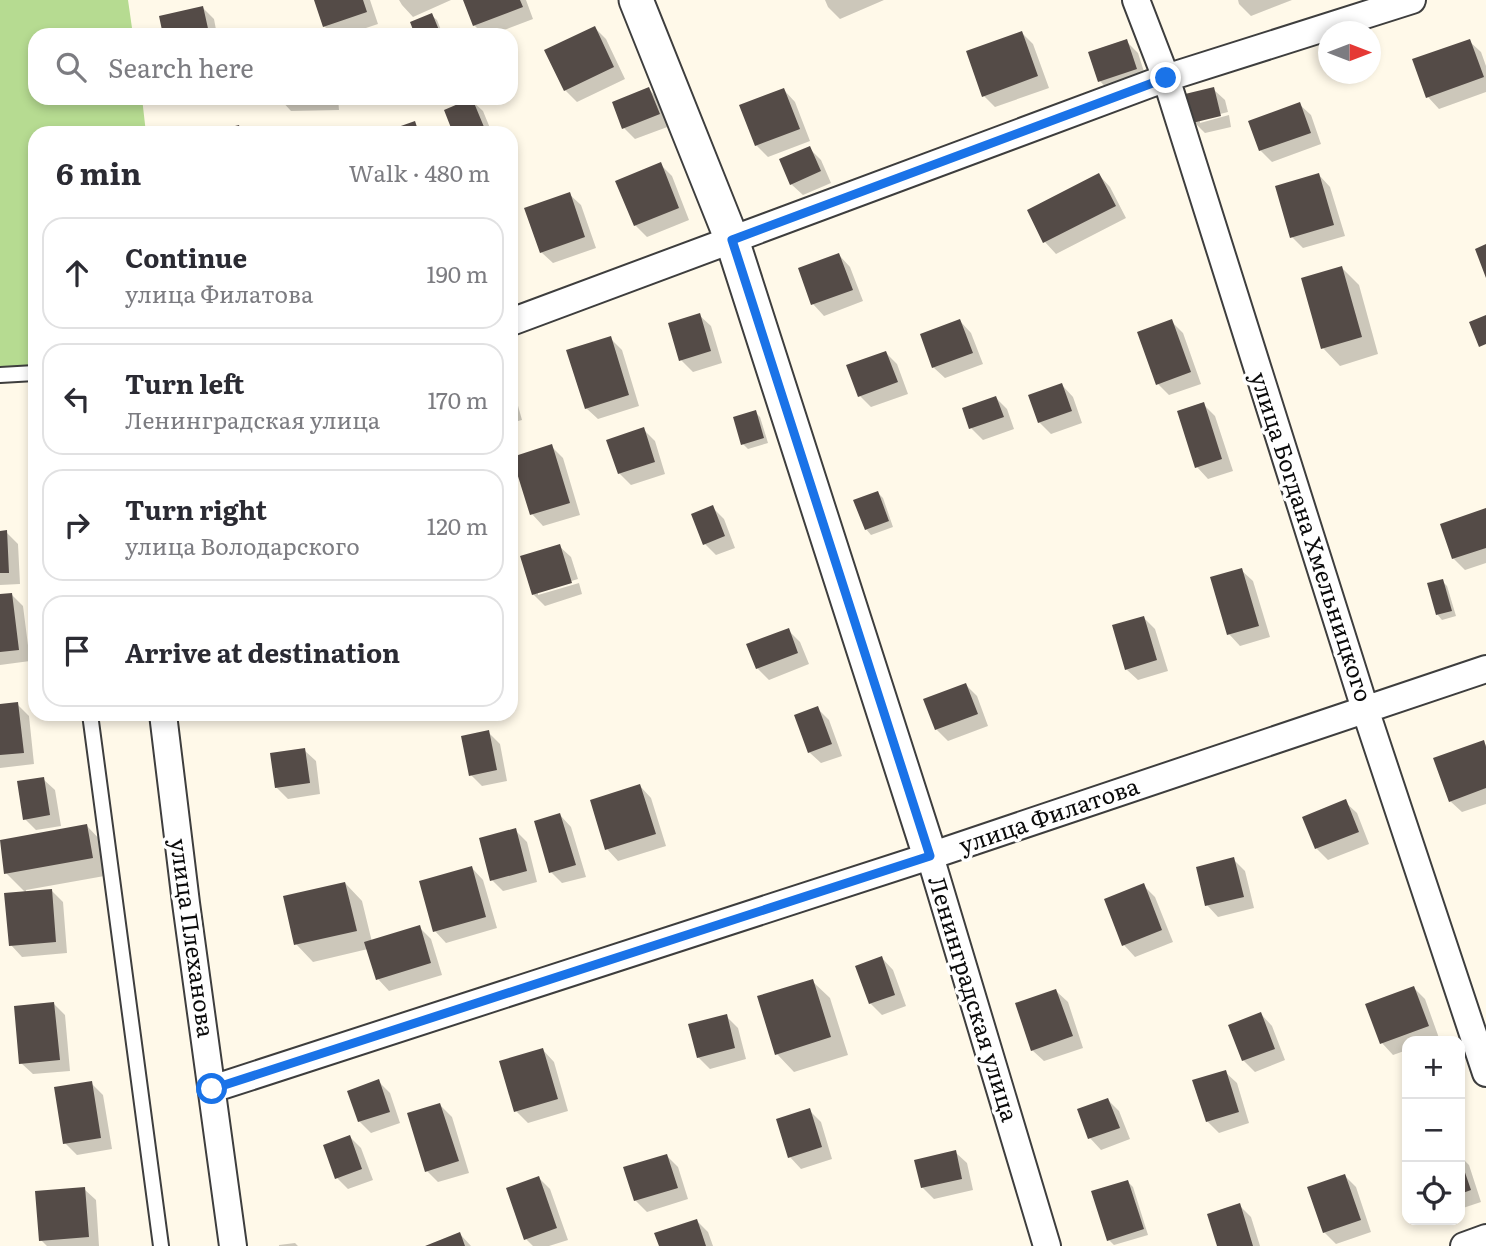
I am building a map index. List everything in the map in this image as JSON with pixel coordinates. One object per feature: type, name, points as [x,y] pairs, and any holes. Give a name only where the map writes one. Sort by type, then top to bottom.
[{"type":"street","name":"Ленинградская улица","points":[[636,0],[732,240],[930,856],[1047,1246]]},
{"type":"street","name":"улица Богдана Хмельницкого","points":[[1136,0],[1166,78],[1366,709],[1486,1073]]},
{"type":"street","points":[[518,319],[1166,78],[1412,0]]},
{"type":"street","name":"улица Филатова","points":[[212,1089],[930,856],[1486,669]]},
{"type":"street","name":"улица Плеханова","points":[[164,721],[233,1246]]},
{"type":"street","points":[[1464,1246],[1486,1238]]},
{"type":"lane","points":[[0,375],[28,373]]},
{"type":"lane","points":[[91,721],[161,1246]]},
{"type":"green space","points":[[0,0],[128,0],[132,28],[28,28],[28,105],[143,105],[145,126],[28,126],[28,369],[0,371]]},
{"type":"building","points":[[314,0],[363,0],[367,12],[323,27]]},
{"type":"building","points":[[463,0],[520,0],[523,7],[473,26]]},
{"type":"building","points":[[203,6],[208,28],[162,28],[159,16]]},
{"type":"building","points":[[432,13],[438,28],[412,28],[410,22]]},
{"type":"building","points":[[595,26],[614,67],[564,91],[544,50]]},
{"type":"building","points":[[1022,31],[1038,76],[982,97],[966,51]]},
{"type":"building","points":[[1127,39],[1137,69],[1098,82],[1088,52]]},
{"type":"building","points":[[1470,39],[1484,77],[1426,98],[1412,59]]},
{"type":"building","points":[[649,87],[660,114],[622,129],[612,102]]},
{"type":"building","points":[[1214,87],[1221,116],[1192,123],[1185,94]]},
{"type":"building","points":[[784,88],[800,129],[755,146],[739,105]]},
{"type":"building","points":[[1300,102],[1311,133],[1259,151],[1248,121]]},
{"type":"building","points":[[456,105],[475,105],[484,126],[450,126],[444,110]]},
{"type":"building","points":[[415,121],[417,126],[401,126]]},
{"type":"building","points":[[810,146],[821,171],[790,185],[779,159]]},
{"type":"building","points":[[661,162],[679,208],[634,226],[615,181]]},
{"type":"building","points":[[1099,173],[1116,206],[1043,243],[1027,210]]},
{"type":"building","points":[[1319,173],[1334,225],[1290,238],[1275,186]]},
{"type":"building","points":[[570,192],[585,237],[540,253],[524,208]]},
{"type":"building","points":[[1486,244],[1486,278],[1475,249]]},
{"type":"building","points":[[839,253],[853,290],[811,305],[798,268]]},
{"type":"building","points":[[1342,266],[1362,337],[1321,349],[1301,278]]},
{"type":"building","points":[[700,313],[711,351],[679,361],[668,323]]},
{"type":"building","points":[[1486,315],[1486,344],[1479,347],[1469,322]]},
{"type":"building","points":[[960,319],[973,353],[932,368],[920,334]]},
{"type":"building","points":[[1172,319],[1191,372],[1156,385],[1137,332]]},
{"type":"building","points":[[611,336],[629,395],[585,409],[566,350]]},
{"type":"building","points":[[886,351],[898,382],[858,397],[846,365]]},
{"type":"building","points":[[1062,383],[1072,411],[1038,423],[1028,395]]},
{"type":"building","points":[[996,396],[1004,417],[969,429],[962,408]]},
{"type":"building","points":[[1204,402],[1222,459],[1195,468],[1177,411]]},
{"type":"building","points":[[756,410],[764,438],[741,445],[733,417]]},
{"type":"building","points":[[644,427],[655,462],[618,474],[606,440]]},
{"type":"building","points":[[552,444],[570,503],[530,515],[518,476],[518,455]]},
{"type":"building","points":[[878,491],[889,521],[865,530],[853,500]]},
{"type":"building","points":[[713,505],[725,536],[703,545],[691,514]]},
{"type":"building","points":[[1486,508],[1486,548],[1452,559],[1440,524]]},
{"type":"building","points":[[7,530],[9,573],[0,573],[0,531]]},
{"type":"building","points":[[560,544],[572,583],[532,595],[520,556]]},
{"type":"building","points":[[1242,568],[1259,626],[1227,635],[1210,577]]},
{"type":"building","points":[[1443,579],[1452,611],[1436,615],[1427,583]]},
{"type":"building","points":[[12,593],[19,650],[0,652],[0,594]]},
{"type":"building","points":[[1144,616],[1157,660],[1125,670],[1112,625]]},
{"type":"building","points":[[789,628],[798,653],[756,669],[746,644]]},
{"type":"building","points":[[966,683],[978,714],[935,730],[923,699]]},
{"type":"building","points":[[18,702],[24,753],[0,755],[0,704]]},
{"type":"building","points":[[818,706],[832,744],[808,753],[794,715]]},
{"type":"building","points":[[489,730],[497,770],[469,776],[461,736]]},
{"type":"building","points":[[1484,740],[1486,788],[1449,802],[1433,758]]},
{"type":"building","points":[[305,748],[310,783],[275,788],[270,753]]},
{"type":"building","points":[[44,777],[50,815],[23,820],[17,781]]},
{"type":"building","points":[[640,784],[656,834],[605,850],[590,800]]},
{"type":"building","points":[[1346,799],[1359,832],[1315,849],[1302,817]]},
{"type":"building","points":[[560,813],[576,865],[549,873],[534,821]]},
{"type":"building","points":[[87,824],[93,858],[4,874],[0,840]]},
{"type":"building","points":[[516,828],[527,871],[490,881],[479,838]]},
{"type":"building","points":[[1234,857],[1244,897],[1205,906],[1196,867]]},
{"type":"building","points":[[472,866],[486,917],[433,932],[419,881]]},
{"type":"building","points":[[345,882],[357,931],[294,945],[283,896]]},
{"type":"building","points":[[1144,883],[1162,930],[1122,946],[1104,899]]},
{"type":"building","points":[[52,889],[56,942],[9,946],[4,893]]},
{"type":"building","points":[[420,925],[431,963],[376,980],[364,942]]},
{"type":"building","points":[[882,956],[895,995],[869,1004],[855,966]]},
{"type":"building","points":[[813,979],[831,1037],[775,1055],[757,996]]},
{"type":"building","points":[[1414,986],[1429,1026],[1380,1044],[1365,1004]]},
{"type":"building","points":[[1056,989],[1073,1036],[1031,1051],[1015,1003]]},
{"type":"building","points":[[54,1002],[60,1060],[19,1064],[14,1006]]},
{"type":"building","points":[[1261,1012],[1275,1049],[1242,1061],[1228,1025]]},
{"type":"building","points":[[727,1014],[735,1048],[697,1058],[688,1024]]},
{"type":"building","points":[[543,1048],[558,1099],[514,1112],[499,1061]]},
{"type":"building","points":[[1226,1070],[1239,1112],[1206,1122],[1192,1080]]},
{"type":"building","points":[[379,1079],[390,1112],[358,1122],[347,1091]]},
{"type":"building","points":[[92,1081],[101,1138],[63,1144],[54,1087]]},
{"type":"building","points":[[1108,1098],[1120,1128],[1088,1139],[1077,1109]]},
{"type":"building","points":[[440,1103],[459,1161],[425,1172],[407,1113]]},
{"type":"building","points":[[810,1108],[822,1147],[788,1158],[776,1119]]},
{"type":"building","points":[[350,1135],[362,1169],[335,1179],[323,1145]]},
{"type":"building","points":[[956,1150],[962,1179],[921,1188],[914,1160]]},
{"type":"building","points":[[667,1154],[678,1188],[634,1201],[623,1167]]},
{"type":"building","points":[[1465,1173],[1471,1190],[1465,1192]]},
{"type":"building","points":[[1345,1174],[1361,1220],[1323,1233],[1307,1187]]},
{"type":"building","points":[[539,1176],[557,1228],[524,1240],[506,1188]]},
{"type":"building","points":[[1128,1180],[1144,1229],[1107,1241],[1091,1191]]},
{"type":"building","points":[[85,1187],[89,1237],[39,1241],[35,1191]]},
{"type":"building","points":[[1240,1203],[1253,1246],[1217,1246],[1207,1214]]},
{"type":"building","points":[[697,1219],[706,1246],[659,1246],[654,1233]]},
{"type":"building","points":[[460,1232],[465,1246],[425,1246]]},
{"type":"route","points":[[212,1089],[930,856],[732,240],[1166,78]]}]
